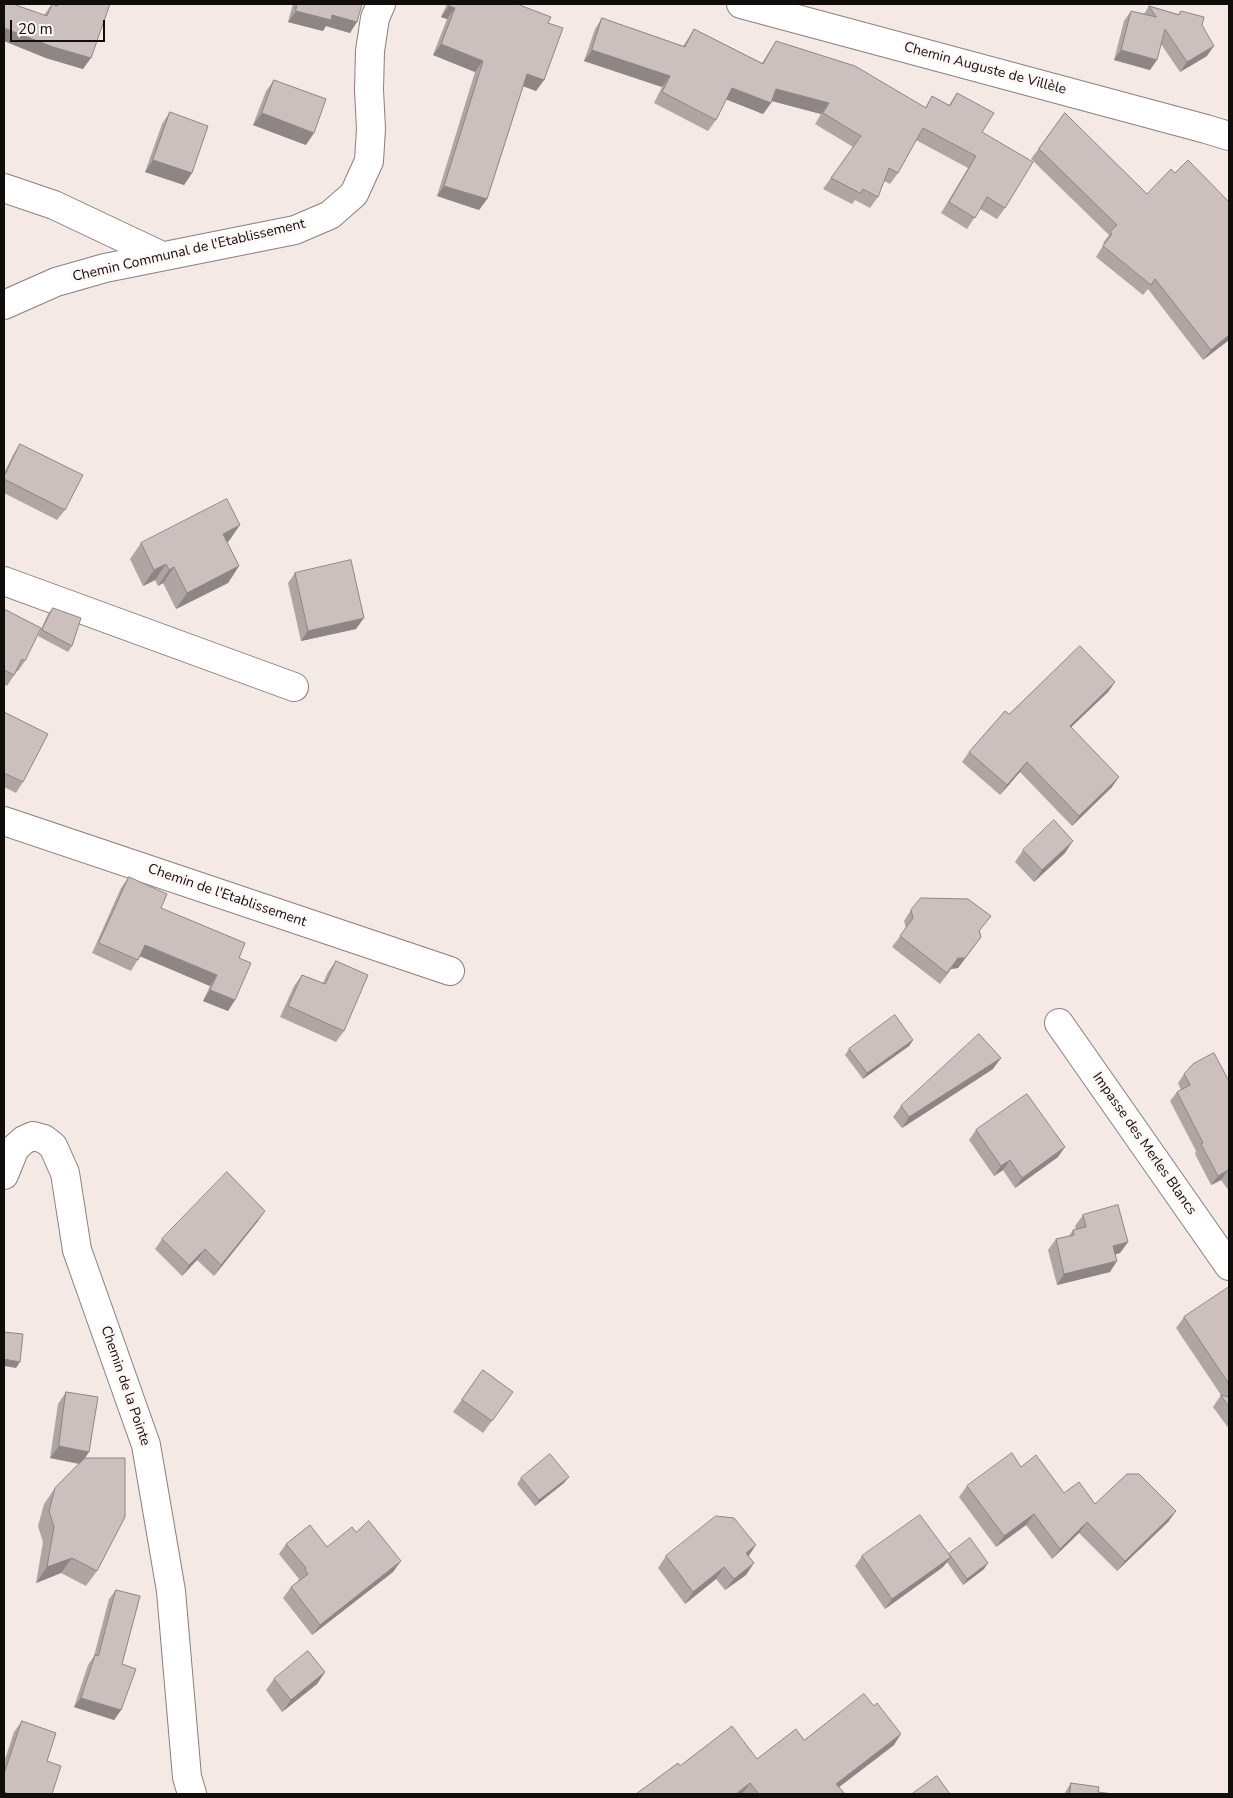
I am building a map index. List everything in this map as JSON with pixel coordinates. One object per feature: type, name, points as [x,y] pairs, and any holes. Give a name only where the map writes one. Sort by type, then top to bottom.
[{"type":"street","name":"Chemin Communal de l'Etablissement","points":[[4,305],[56,282],[105,268],[295,230],[330,215],[354,194],[369,161],[371,129],[368,90],[370,51],[375,18],[381,4]]},
{"type":"street","name":"Chemin Auguste de Villèle","points":[[741,4],[1229,136]]},
{"type":"street","points":[[4,188],[54,205],[162,256]]},
{"type":"street","points":[[4,581],[294,687]]},
{"type":"street","name":"Chemin de l'Etablissement","points":[[4,821],[450,971]]},
{"type":"street","name":"Impasse des Merles Blancs","points":[[1059,1023],[1229,1266]]},
{"type":"street","name":"Chemin de la Pointe","points":[[4,1175],[15,1148],[24,1140],[33,1136],[44,1139],[53,1146],[65,1173],[77,1250],[146,1445],[171,1591],[187,1777],[192,1794]]},
{"type":"building","points":[[4,4],[13,4],[47,16],[52,4],[57,6],[58,4],[110,4],[91,58],[53,47],[4,28]]},
{"type":"building","points":[[297,4],[362,4],[357,22],[332,15],[331,20],[296,11]]},
{"type":"building","points":[[450,4],[517,4],[551,17],[548,23],[563,28],[544,80],[527,74],[487,199],[444,186],[483,61],[441,44],[455,8],[449,6]]},
{"type":"building","points":[[1149,6],[1179,15],[1181,11],[1204,17],[1202,25],[1214,46],[1187,62],[1165,29],[1157,60],[1121,50],[1131,11],[1156,17]]},
{"type":"building","points":[[602,18],[685,47],[694,29],[763,64],[776,41],[855,66],[926,108],[932,96],[950,106],[957,93],[994,113],[982,132],[1033,162],[1005,208],[987,197],[975,218],[949,202],[976,156],[923,128],[898,173],[889,168],[878,197],[863,189],[860,193],[831,178],[861,136],[823,113],[829,103],[776,89],[771,103],[732,88],[716,120],[662,92],[670,76],[592,50]]},
{"type":"building","points":[[274,80],[326,99],[314,133],[262,113]]},
{"type":"building","points":[[170,112],[208,126],[192,173],[153,160]]},
{"type":"building","points":[[1065,113],[1147,194],[1171,169],[1175,173],[1188,160],[1229,202],[1229,335],[1211,350],[1155,279],[1151,285],[1103,246],[1112,234],[1110,232],[1117,225],[1039,149]]},
{"type":"building","points":[[20,444],[83,475],[65,510],[4,479]]},
{"type":"building","points":[[227,499],[240,525],[223,534],[239,566],[187,593],[174,567],[169,570],[166,564],[154,570],[141,543]]},
{"type":"building","points":[[351,560],[364,618],[308,631],[295,573]]},
{"type":"building","points":[[53,608],[81,618],[72,646],[42,630]]},
{"type":"building","points":[[4,609],[41,628],[25,661],[22,659],[14,675],[4,670]]},
{"type":"building","points":[[1080,646],[1115,682],[1070,726],[1119,777],[1079,816],[1027,762],[1007,785],[969,752],[1005,711],[1009,714]]},
{"type":"building","points":[[4,712],[48,734],[23,782],[4,773]]},
{"type":"building","points":[[1054,820],[1073,841],[1042,870],[1023,850]]},
{"type":"building","points":[[129,877],[167,894],[161,908],[245,943],[239,958],[251,963],[235,1000],[210,990],[217,975],[145,945],[138,960],[99,943]]},
{"type":"building","points":[[921,898],[968,899],[991,916],[979,931],[981,937],[965,958],[958,958],[947,973],[900,936],[913,918],[911,910]]},
{"type":"building","points":[[336,961],[368,975],[344,1031],[288,1006],[302,975],[325,984]]},
{"type":"building","points":[[895,1015],[913,1040],[867,1073],[849,1049]]},
{"type":"building","points":[[979,1034],[1001,1058],[909,1117],[901,1106]]},
{"type":"building","points":[[1214,1053],[1229,1081],[1229,1172],[1228,1170],[1218,1176],[1177,1092],[1190,1085],[1184,1074],[1193,1064]]},
{"type":"building","points":[[1027,1094],[1065,1147],[1022,1178],[1010,1160],[1001,1166],[976,1130]]},
{"type":"building","points":[[227,1172],[265,1211],[221,1265],[205,1249],[189,1265],[162,1239]]},
{"type":"building","points":[[1118,1205],[1128,1242],[1113,1246],[1117,1261],[1064,1274],[1056,1239],[1074,1235],[1073,1230],[1086,1227],[1083,1215]]},
{"type":"building","points":[[1229,1287],[1229,1384],[1184,1317]]},
{"type":"building","points":[[4,1332],[23,1334],[20,1362],[4,1359]]},
{"type":"building","points":[[483,1370],[513,1392],[492,1421],[462,1400]]},
{"type":"building","points":[[66,1392],[98,1397],[89,1452],[59,1446]]},
{"type":"building","points":[[1221,1395],[1229,1397],[1229,1407]]},
{"type":"building","points":[[1012,1453],[1021,1467],[1036,1455],[1064,1493],[1079,1482],[1095,1504],[1127,1474],[1139,1474],[1176,1511],[1125,1561],[1087,1522],[1060,1549],[1034,1514],[1004,1536],[967,1486]]},
{"type":"building","points":[[550,1454],[569,1477],[539,1500],[521,1478]]},
{"type":"building","points":[[85,1458],[125,1458],[125,1517],[97,1571],[72,1558],[47,1567],[54,1527],[49,1511],[55,1488]]},
{"type":"building","points":[[920,1515],[951,1557],[892,1599],[862,1556]]},
{"type":"building","points":[[716,1516],[734,1518],[756,1545],[746,1553],[754,1563],[734,1579],[724,1567],[693,1592],[666,1556]]},
{"type":"building","points":[[369,1521],[401,1561],[320,1625],[291,1587],[308,1574],[305,1570],[306,1568],[286,1544],[310,1525],[327,1547],[352,1527],[356,1532]]},
{"type":"building","points":[[970,1538],[988,1563],[967,1579],[949,1554]]},
{"type":"building","points":[[116,1590],[140,1596],[122,1664],[136,1669],[121,1710],[81,1698],[95,1655],[98,1656]]},
{"type":"building","points":[[308,1651],[325,1672],[291,1700],[274,1679]]},
{"type":"building","points":[[864,1694],[874,1706],[877,1703],[901,1734],[836,1784],[845,1794],[759,1794],[750,1783],[736,1794],[636,1794],[678,1763],[680,1766],[732,1726],[757,1759],[796,1729],[804,1740]]},
{"type":"building","points":[[22,1721],[56,1733],[47,1761],[61,1766],[52,1794],[10,1794],[4,1792],[4,1774]]},
{"type":"building","points":[[937,1776],[950,1794],[912,1794]]},
{"type":"building","points":[[1071,1783],[1099,1787],[1098,1792],[1113,1794],[1070,1794]]}]
